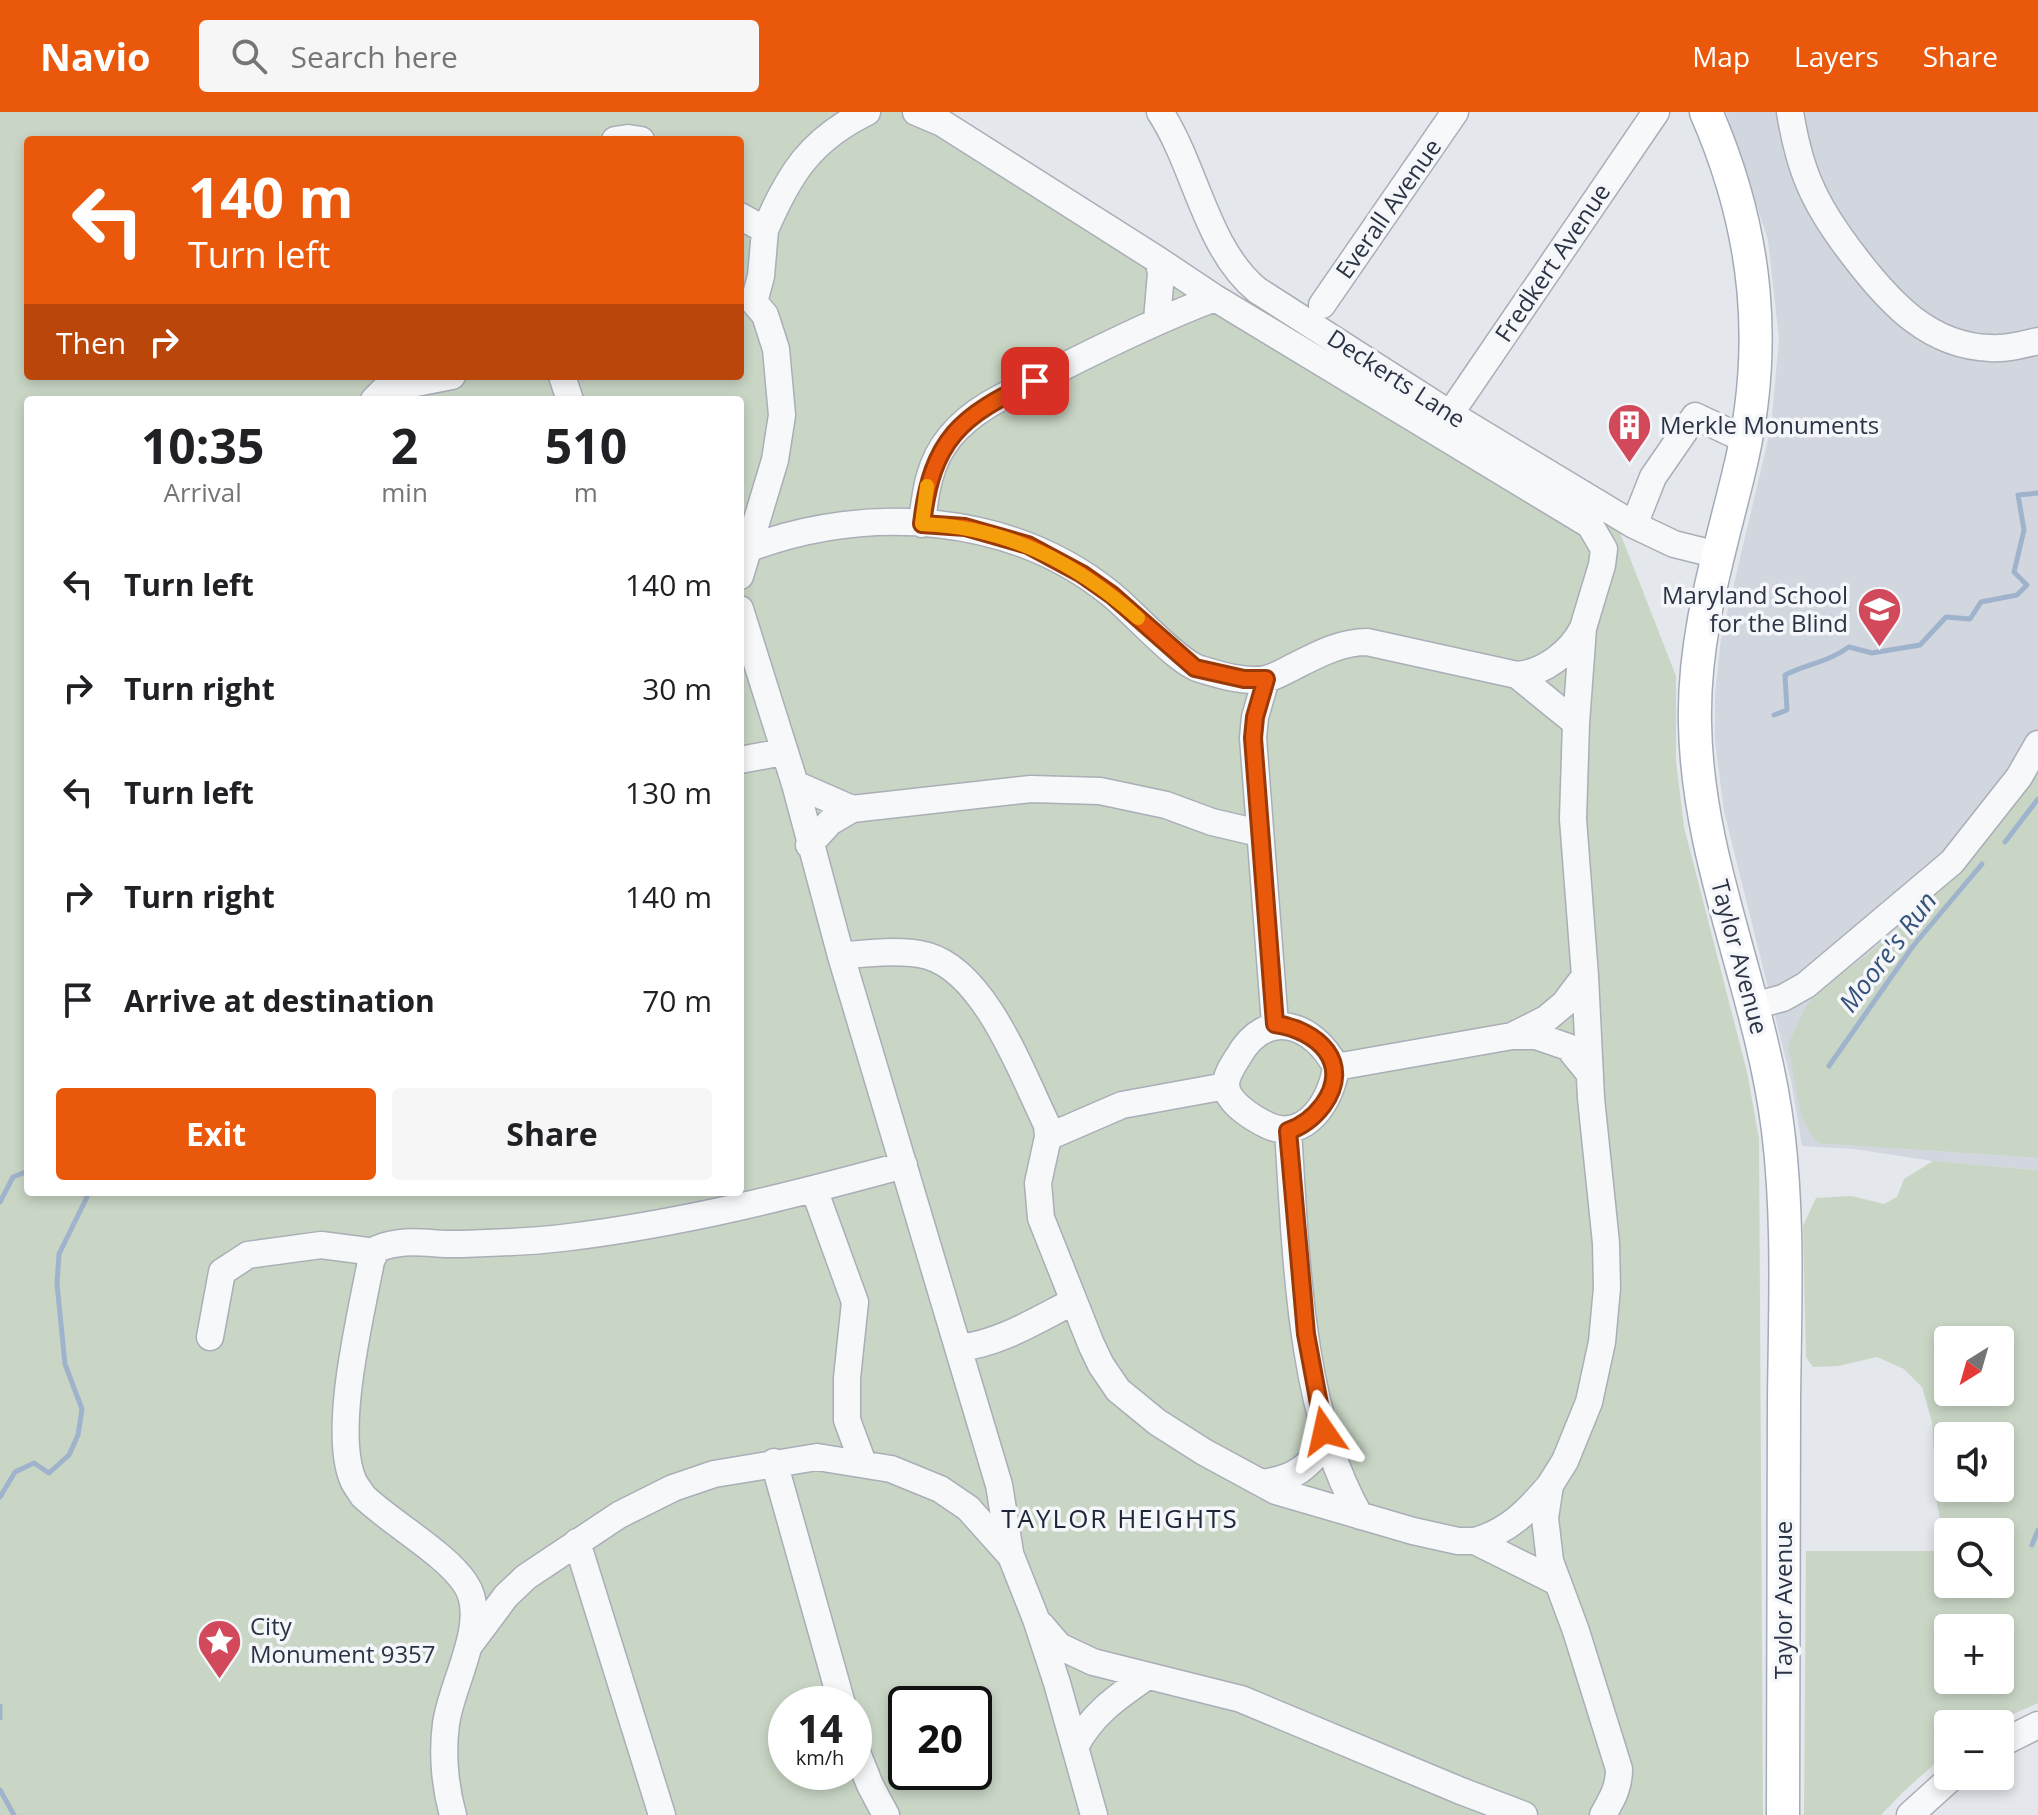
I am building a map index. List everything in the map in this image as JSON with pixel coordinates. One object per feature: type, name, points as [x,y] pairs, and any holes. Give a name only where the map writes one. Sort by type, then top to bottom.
[{"type":"main road","name":"Taylor Avenue","points":[[1706,112],[1742,216],[1753,279],[1757,327],[1746,440],[1704,613],[1696,662],[1696,753],[1711,852],[1753,1006],[1773,1095],[1783,1191],[1783,1815]]},
{"type":"street","points":[[744,565],[775,460],[782,415],[776,349],[765,315],[747,304],[761,276],[765,230],[783,188],[804,159],[833,130],[867,112]]},
{"type":"street","points":[[750,548],[818,528],[890,522],[965,527],[1028,545],[1082,574],[1112,595],[1195,668],[1244,679],[1266,679],[1353,642],[1367,642],[1517,675],[1537,671],[1564,653],[1577,641],[1583,628],[1604,549],[1590,525],[1215,298],[942,123],[916,112]]},
{"type":"street","name":"Deckerts Lane","points":[[1160,112],[1181,151],[1224,250],[1244,279],[1450,414],[1634,525],[1674,544],[1718,555]]},
{"type":"street","name":"Everall Avenue","points":[[1322,305],[1455,112]]},
{"type":"street","name":"Fredkert Avenue","points":[[1450,414],[1656,112]]},
{"type":"street","points":[[1790,112],[1801,161],[1824,212],[1884,294],[1904,314],[1928,330],[1969,345],[1990,348],[2038,341]]},
{"type":"street","points":[[744,218],[765,230]]},
{"type":"street","points":[[1157,320],[1161,273],[1158,260]]},
{"type":"street","points":[[922,524],[933,464],[961,425],[993,402],[1157,320],[1215,298]]},
{"type":"street","points":[[378,396],[385,389],[431,380]]},
{"type":"street","points":[[1634,525],[1653,477],[1695,416],[1746,440]]},
{"type":"street","points":[[744,622],[795,784],[841,956],[999,1485],[1011,1556],[1036,1619],[1094,1815]]},
{"type":"street","points":[[1475,1541],[1510,1526],[1550,1485],[1565,1461],[1585,1414],[1602,1342],[1607,1288],[1606,1243],[1590,1074],[1573,819],[1583,628]]},
{"type":"street","points":[[1517,675],[1576,723]]},
{"type":"street","points":[[1266,679],[1255,717],[1253,738],[1275,1024]]},
{"type":"street","points":[[1753,1006],[1783,998],[1806,985],[1952,862],[2019,777],[2038,744]]},
{"type":"street","points":[[744,759],[783,752]]},
{"type":"street","points":[[795,784],[852,809]]},
{"type":"street","points":[[809,845],[820,831],[852,809],[1031,789],[1100,791],[1166,805],[1212,822],[1259,833]]},
{"type":"street","points":[[841,956],[869,952],[927,956],[963,977],[989,1011],[1047,1125],[1048,1137],[1040,1170],[1038,1200],[1041,1218],[1101,1365],[1118,1390],[1157,1422],[1261,1483],[1301,1500],[1360,1516],[1428,1534],[1475,1541],[1557,1582]]},
{"type":"street","points":[[1512,1036],[1546,1019],[1564,1004],[1585,976]]},
{"type":"street","points":[[1275,1024],[1291,1026],[1322,1046],[1336,1067],[1334,1085],[1320,1109],[1298,1128],[1288,1131],[1271,1127],[1254,1117],[1232,1099],[1226,1086],[1229,1072],[1243,1048],[1253,1037],[1275,1024]]},
{"type":"street","points":[[1336,1067],[1512,1036],[1536,1036],[1568,1047],[1590,1074]]},
{"type":"street","points":[[1048,1137],[1122,1105],[1226,1086]]},
{"type":"street","points":[[1288,1131],[1306,1334],[1327,1443],[1337,1474],[1360,1516]]},
{"type":"street","points":[[453,1815],[445,1753],[446,1724],[474,1621],[471,1593],[466,1583],[434,1553],[363,1496],[353,1480],[346,1428],[348,1389],[371,1261],[377,1249],[395,1242],[519,1242],[624,1230],[693,1218],[904,1165]]},
{"type":"street","points":[[814,1189],[855,1302],[847,1378],[847,1420],[863,1463]]},
{"type":"street","points":[[210,1337],[222,1272],[248,1255],[321,1245],[375,1252]]},
{"type":"street","points":[[959,1348],[978,1346],[1005,1336],[1074,1301]]},
{"type":"street","points":[[1261,1483],[1294,1476],[1327,1443]]},
{"type":"street","points":[[468,1648],[516,1587],[547,1561],[619,1515],[673,1488],[714,1474],[774,1462],[817,1457],[863,1463],[911,1476],[940,1489],[968,1508],[1011,1556]]},
{"type":"street","points":[[774,1462],[837,1686]]},
{"type":"street","points":[[1550,1485],[1545,1518],[1546,1541],[1619,1769],[1615,1796],[1603,1815]]},
{"type":"street","points":[[577,1542],[662,1815]]},
{"type":"street","points":[[1036,1619],[1059,1646],[1093,1662],[1241,1699],[1524,1815]]},
{"type":"street","points":[[1075,1747],[1081,1734],[1106,1704],[1146,1677]]},
{"type":"street","points":[[2014,1737],[2038,1725]]},
{"type":"street","points":[[872,1789],[886,1815]]},
{"type":"street","points":[[1910,1815],[1938,1790]]},
{"type":"shaded area","name":"Maryland School for the Blind","points":[[1726,112],[2038,112],[2038,765],[1969,859],[1919,911],[1818,991],[1789,1053],[1793,1067],[1891,1148],[2038,1158],[2038,1170],[1802,1146],[1791,1080],[1724,811],[1715,741],[1715,694],[1721,639],[1771,427],[1779,339],[1768,240]]},
{"type":"green space","points":[[0,112],[948,112],[1188,266],[1617,525],[1676,676],[1676,761],[1684,827],[1747,1072],[1759,1139],[1763,1815],[0,1815]]},
{"type":"green space","points":[[2038,765],[2038,1158],[1819,1143],[1806,1124],[1798,1101],[1788,1045],[1805,1008],[1818,991],[1919,911],[1969,859]]},
{"type":"green space","points":[[1933,1161],[2038,1170],[2038,1703],[2014,1714],[2014,1710],[1934,1710],[1934,1764],[1881,1815],[1804,1815],[1806,1551],[1934,1551],[1934,1598],[2014,1598],[2014,1518],[1940,1518],[1937,1502],[2014,1502],[2014,1422],[1934,1422],[1934,1455],[1932,1422],[1922,1387],[1904,1369],[1877,1357],[1838,1366],[1813,1367],[1806,1357],[1803,1226],[1816,1198],[1851,1196],[1884,1204],[1897,1197],[1904,1179]]},
{"type":"waterway","name":"Moore's Run","points":[[1774,715],[1787,710],[1785,675],[1849,647],[1872,653],[1920,645],[1946,617],[1970,619],[1981,602],[2017,595],[2027,585],[2014,572],[2024,530],[2018,495],[2038,493]]},
{"type":"waterway","name":"Moore's Run","points":[[2005,842],[2038,799]]},
{"type":"waterway","name":"Moore's Run","points":[[1829,1066],[1913,946],[1982,864]]},
{"type":"waterway","points":[[0,1202],[13,1177],[24,1173]]},
{"type":"waterway","points":[[0,1497],[15,1472],[34,1463],[49,1473],[69,1455],[78,1435],[82,1409],[65,1364],[57,1284],[59,1254],[86,1196]]},
{"type":"waterway","name":"Moore's Run","points":[[2032,1545],[2038,1530]]},
{"type":"waterway","points":[[0,1706],[0,1718]]},
{"type":"waterway","points":[[0,1790],[14,1815]]},
{"type":"slow traffic","points":[[927,486],[922,524],[965,527],[1028,545],[1082,574],[1138,618]]},
{"type":"place","name":"Merkle Monuments","points":[[1629,465]]},
{"type":"place","name":"Maryland School for the Blind","points":[[1879,649]]},
{"type":"place","name":"City Monument 9357","points":[[219,1680]]},
{"type":"district","name":"TAYLOR HEIGHTS","points":[[1120,1519]]},
{"type":"route","points":[[1035,381],[973,415],[949,438],[933,464],[922,524],[965,527],[1028,545],[1082,574],[1112,595],[1195,668],[1244,679],[1266,679],[1255,717],[1253,756],[1275,1024],[1291,1026],[1305,1034],[1322,1046],[1336,1067],[1334,1085],[1320,1109],[1298,1128],[1288,1131],[1306,1334],[1324,1431]]}]
